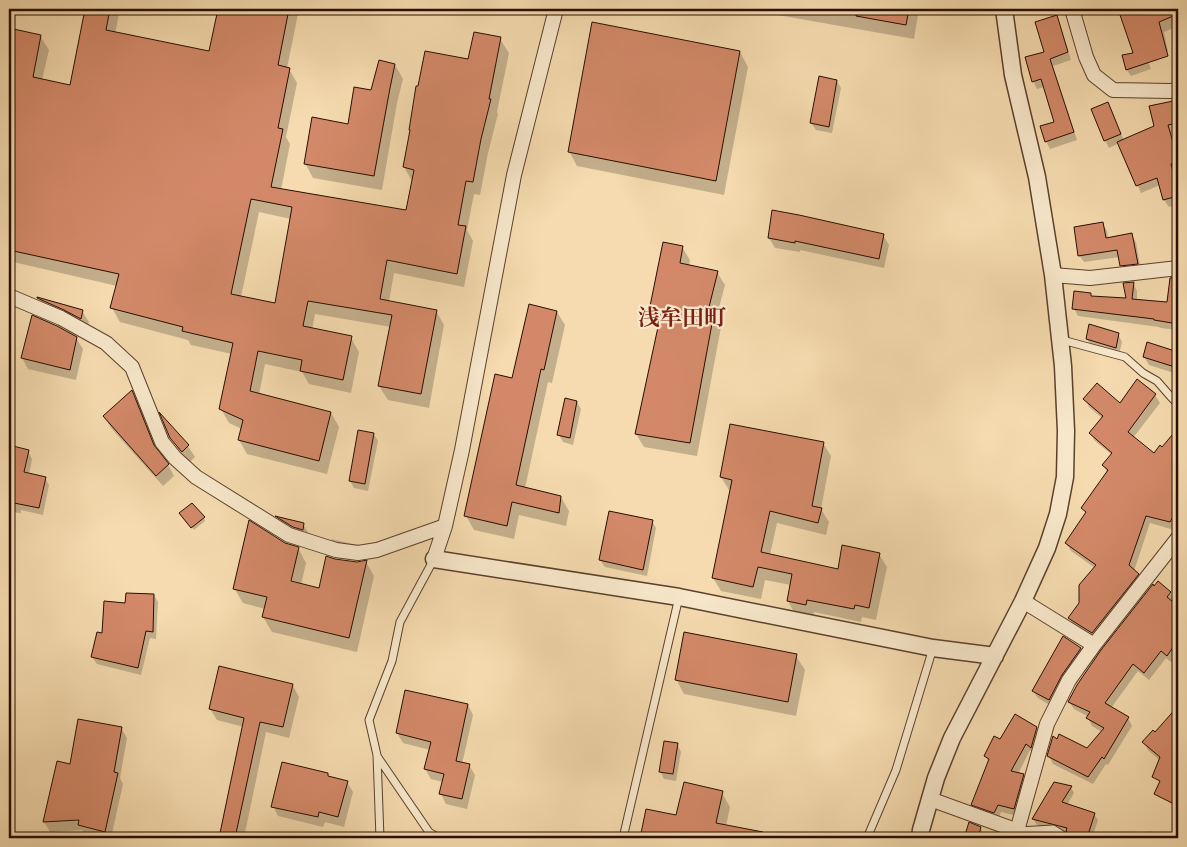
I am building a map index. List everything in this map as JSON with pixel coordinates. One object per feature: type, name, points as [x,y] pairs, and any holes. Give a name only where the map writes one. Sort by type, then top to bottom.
[{"type":"street","points":[[556,9],[514,175],[462,450],[445,526],[434,559],[679,597],[933,648],[995,656]]},
{"type":"street","points":[[920,838],[936,778],[952,738],[1023,601],[1047,548],[1058,514],[1065,477],[1066,431],[1063,366],[1053,275],[1037,177],[1014,74],[1004,9]]},
{"type":"street","points":[[1072,9],[1086,57],[1094,75],[1113,90],[1171,92],[1178,90]]},
{"type":"street","points":[[1053,275],[1090,278],[1178,268]]},
{"type":"street","points":[[9,296],[61,318],[106,343],[132,367],[162,442],[175,458],[196,477],[288,534],[336,550],[358,553],[377,550],[445,526]]},
{"type":"street","points":[[930,799],[1017,835],[1047,724],[1069,680],[1178,538]]},
{"type":"street","points":[[1023,601],[1094,645]]},
{"type":"lane","points":[[1066,342],[1125,357],[1143,373],[1157,381],[1178,404]]},
{"type":"lane","points":[[380,838],[377,755],[369,720],[392,662],[400,622],[434,559]]},
{"type":"lane","points":[[623,838],[679,597]]},
{"type":"lane","points":[[867,838],[896,770],[933,648]]},
{"type":"lane","points":[[377,755],[429,832],[439,838]]},
{"type":"lane","points":[[1017,835],[1053,829],[1066,838]]},
{"type":"building","points":[[85,9],[110,9],[106,30],[209,51],[218,9],[289,9],[278,65],[290,68],[278,128],[283,129],[271,187],[406,210],[414,170],[403,167],[416,86],[418,86],[425,51],[468,59],[474,32],[501,37],[489,99],[491,99],[473,182],[466,181],[458,225],[466,226],[457,274],[387,260],[380,299],[437,310],[421,394],[378,386],[392,315],[308,301],[303,326],[352,336],[343,380],[300,371],[302,360],[258,351],[250,391],[331,412],[319,461],[238,440],[243,420],[219,409],[233,343],[182,331],[183,327],[110,308],[119,274],[9,250],[9,28],[41,35],[33,77],[70,85]],"holes":[[[251,199],[292,207],[275,303],[231,294]]]},
{"type":"building","points":[[857,9],[909,9],[906,25],[856,16]]},
{"type":"building","points":[[1118,9],[1178,9],[1178,14],[1159,22],[1168,56],[1126,70],[1122,55],[1133,53]]},
{"type":"building","points":[[1057,15],[1068,52],[1050,59],[1074,132],[1045,142],[1040,126],[1054,122],[1041,79],[1032,82],[1025,57],[1044,52],[1035,22]]},
{"type":"building","points":[[592,22],[740,51],[716,181],[568,152]]},
{"type":"building","points":[[379,60],[395,64],[374,176],[304,164],[312,117],[348,124],[354,87],[371,90]]},
{"type":"building","points":[[819,76],[837,80],[829,127],[810,123]]},
{"type":"building","points":[[1178,100],[1178,123],[1168,125],[1178,159],[1178,162],[1171,164],[1178,196],[1163,200],[1157,178],[1136,186],[1117,142],[1154,126],[1149,106]]},
{"type":"building","points":[[1108,102],[1121,134],[1104,141],[1091,109]]},
{"type":"building","points":[[772,210],[884,234],[879,259],[795,241],[795,243],[768,238]]},
{"type":"building","points":[[1103,222],[1106,238],[1132,233],[1138,264],[1120,266],[1117,250],[1078,256],[1074,227]]},
{"type":"building","points":[[663,242],[683,246],[680,263],[718,271],[708,311],[714,313],[690,443],[635,434],[661,313],[649,311]]},
{"type":"building","points":[[1178,277],[1178,324],[1154,319],[1072,309],[1074,291],[1091,293],[1091,296],[1126,298],[1123,283],[1134,282],[1132,299],[1167,302],[1170,278]]},
{"type":"building","points":[[37,298],[83,310],[81,319]]},
{"type":"building","points":[[529,304],[557,311],[544,370],[541,369],[516,485],[561,496],[559,513],[512,502],[507,526],[464,516],[495,374],[512,378]]},
{"type":"building","points":[[32,315],[77,337],[70,370],[21,358]]},
{"type":"building","points":[[1089,324],[1119,333],[1116,348],[1086,339]]},
{"type":"building","points":[[1147,342],[1178,352],[1178,368],[1143,357]]},
{"type":"building","points":[[1137,379],[1156,394],[1128,432],[1154,453],[1160,445],[1162,447],[1178,428],[1178,509],[1170,522],[1146,516],[1129,565],[1139,574],[1092,633],[1068,618],[1079,603],[1079,585],[1096,565],[1065,543],[1086,512],[1081,508],[1108,470],[1102,465],[1112,453],[1089,433],[1103,416],[1083,399],[1097,383],[1120,403]]},
{"type":"building","points":[[132,390],[154,445],[169,464],[156,476],[103,416]]},
{"type":"building","points":[[565,398],[577,401],[570,438],[557,435]]},
{"type":"building","points":[[159,412],[189,445],[182,452],[170,438]]},
{"type":"building","points":[[730,424],[824,442],[812,506],[822,508],[818,523],[770,511],[761,552],[838,569],[842,545],[880,553],[869,608],[855,605],[854,609],[807,600],[806,605],[787,601],[792,574],[758,567],[753,587],[712,578],[732,480],[720,477]]},
{"type":"building","points":[[358,430],[374,433],[365,484],[349,481]]},
{"type":"building","points":[[9,445],[29,450],[24,472],[46,477],[39,508],[9,502]]},
{"type":"building","points":[[192,503],[205,517],[191,528],[179,513]]},
{"type":"building","points":[[609,511],[653,520],[643,570],[599,560]]},
{"type":"building","points":[[275,516],[304,523],[303,530],[293,527]]},
{"type":"building","points":[[249,520],[285,543],[299,547],[291,581],[319,588],[326,556],[357,562],[367,560],[349,638],[262,617],[267,597],[233,589]]},
{"type":"building","points":[[1158,581],[1171,592],[1167,597],[1178,606],[1178,640],[1167,656],[1161,651],[1144,673],[1133,664],[1105,703],[1129,717],[1104,759],[1102,757],[1088,777],[1047,756],[1053,736],[1057,739],[1059,734],[1087,748],[1104,728],[1086,718],[1090,712],[1068,702],[1077,685],[1101,650],[1153,584],[1154,586]]},
{"type":"building","points":[[126,593],[154,594],[153,632],[146,631],[138,668],[91,657],[97,632],[102,633],[104,601],[125,603]]},
{"type":"building","points":[[684,632],[797,654],[788,702],[675,680]]},
{"type":"building","points":[[1063,636],[1081,648],[1062,675],[1049,700],[1032,691]]},
{"type":"building","points":[[219,666],[293,684],[283,727],[260,722],[235,838],[219,838],[244,718],[209,709]]},
{"type":"building","points":[[405,690],[468,704],[456,761],[470,764],[462,799],[439,794],[444,774],[424,769],[431,742],[396,733]]},
{"type":"building","points":[[1178,706],[1178,806],[1154,794],[1160,781],[1152,777],[1160,757],[1142,742],[1153,730],[1155,732]]},
{"type":"building","points":[[1015,714],[1037,727],[1031,748],[1026,744],[1011,771],[1024,774],[1014,809],[998,805],[994,813],[971,805],[989,759],[984,756],[994,736],[1000,739]]},
{"type":"building","points":[[78,719],[122,727],[114,772],[118,773],[105,832],[78,825],[79,820],[43,822],[57,761],[70,764]]},
{"type":"building","points":[[664,741],[678,743],[673,774],[659,772]]},
{"type":"building","points":[[282,762],[328,773],[328,776],[348,781],[338,817],[319,812],[318,817],[271,807]]},
{"type":"building","points":[[684,782],[723,791],[716,823],[763,832],[762,838],[640,838],[646,809],[676,815]]},
{"type":"building","points":[[1054,782],[1072,786],[1062,802],[1095,813],[1087,838],[1070,835],[1066,831],[1067,828],[1032,819]]},
{"type":"building","points":[[969,822],[981,827],[978,838],[964,838]]},
{"type":"district","name":"浅牟田町","points":[[682,320]]}]
